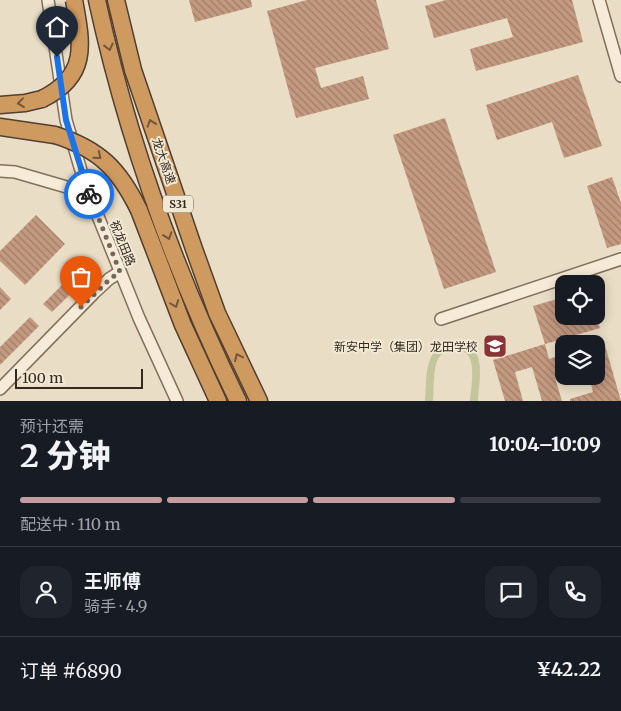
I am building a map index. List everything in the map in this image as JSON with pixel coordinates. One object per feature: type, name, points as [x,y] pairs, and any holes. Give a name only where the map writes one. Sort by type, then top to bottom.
[{"type":"highway","points":[[0,105],[25,103],[42,99],[66,83],[74,72],[81,45],[74,0]]},
{"type":"highway","name":"龙大高速","points":[[97,0],[116,79],[146,172],[199,320],[238,401]]},
{"type":"highway","name":"龙大高速","points":[[116,0],[134,70],[194,249],[217,313],[258,401]]},
{"type":"highway","points":[[5,127],[55,135],[74,141],[101,156],[128,187],[139,210],[183,325],[218,401]]},
{"type":"street","name":"祝龙田路","points":[[48,0],[66,120],[86,184],[120,272],[176,401]]},
{"type":"street","points":[[599,0],[621,76]]},
{"type":"street","points":[[0,171],[15,172],[70,188],[86,184]]},
{"type":"street","points":[[441,318],[621,260]]},
{"type":"street","points":[[0,389],[94,293],[120,272]]},
{"type":"green space","points":[[450,341],[462,342],[471,346],[476,353],[480,370],[478,401],[470,401],[471,361],[468,355],[454,349],[445,352],[438,359],[434,373],[433,401],[425,401],[428,366],[431,358],[441,345]]},
{"type":"building","points":[[189,0],[251,0],[252,7],[195,22]]},
{"type":"building","points":[[307,0],[376,0],[389,49],[315,68],[321,88],[363,76],[369,99],[296,118],[267,11]]},
{"type":"building","points":[[446,0],[572,0],[583,42],[476,71],[470,49],[513,37],[507,18],[434,38],[425,6]]},
{"type":"building","points":[[578,75],[602,146],[564,158],[552,122],[497,140],[486,105]]},
{"type":"building","points":[[445,118],[496,272],[444,289],[393,135]]},
{"type":"building","points":[[612,177],[621,203],[621,244],[607,248],[587,186]]},
{"type":"building","points":[[36,215],[65,244],[25,285],[0,261],[0,251]]},
{"type":"building","points":[[84,263],[93,272],[52,312],[43,304]]},
{"type":"building","points":[[0,287],[11,299],[0,310]]},
{"type":"building","points":[[555,300],[555,325],[599,325],[600,328],[576,335],[555,335],[555,341],[545,344],[533,306]]},
{"type":"building","points":[[30,317],[39,326],[0,365],[0,347]]},
{"type":"building","points":[[545,344],[549,359],[555,357],[555,385],[557,385],[562,401],[542,401],[532,367],[515,372],[523,401],[505,401],[493,360]]},
{"type":"building","points":[[605,345],[621,401],[570,401],[570,399],[593,392],[591,385],[605,385]]},
{"type":"way so far","points":[[81,307],[94,293],[120,272],[89,194]]},
{"type":"place","name":"新安中学（集团）龙田学校","points":[[495,346]]},
{"type":"route","points":[[57,57],[66,120],[89,194]]}]
